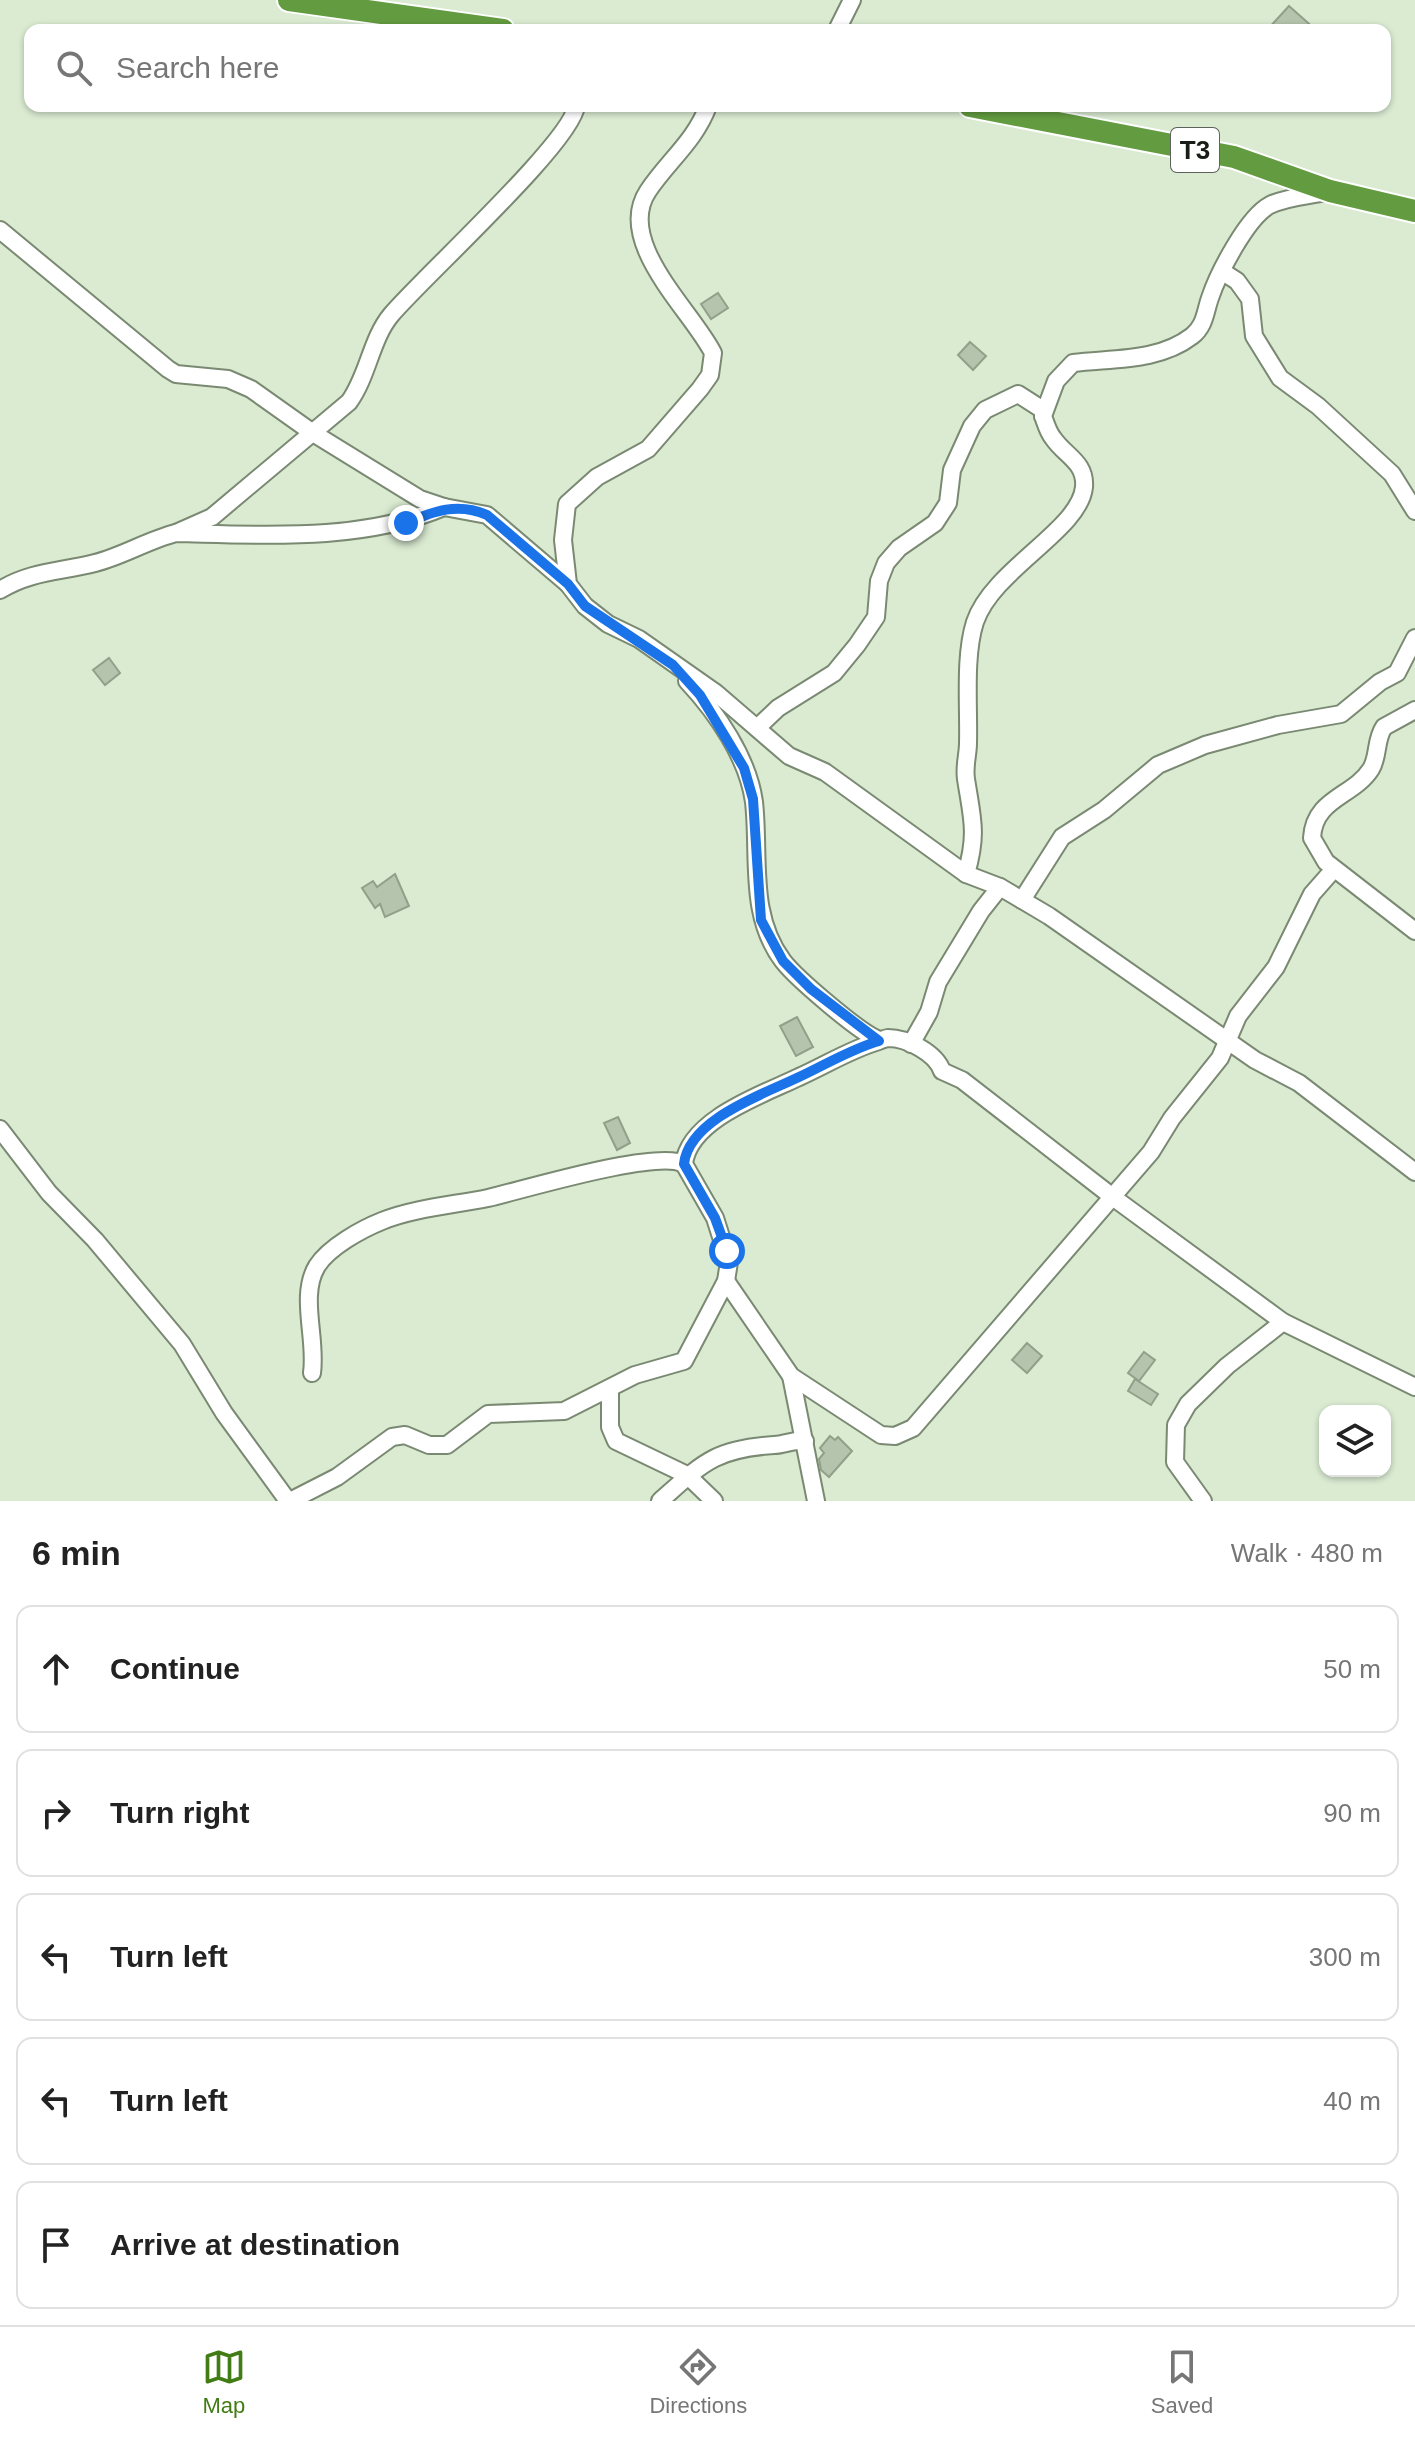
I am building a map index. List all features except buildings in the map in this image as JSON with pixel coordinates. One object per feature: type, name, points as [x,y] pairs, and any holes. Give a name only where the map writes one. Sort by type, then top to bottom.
[{"type":"highway","points":[[289,0],[458,24]]},
{"type":"highway","name":"T3","points":[[1001,112],[1234,157],[1330,191],[1415,211]]},
{"type":"street","points":[[840,24],[852,0]]},
{"type":"street","points":[[390,15],[412,24]]},
{"type":"street","points":[[176,533],[212,517],[349,402],[359,388],[388,318],[515,187],[552,146],[576,112]]},
{"type":"street","points":[[568,584],[563,540],[567,504],[597,477],[648,449],[710,375],[713,353],[665,282],[642,237],[639,220],[646,194],[687,146],[705,112]]},
{"type":"street","points":[[1043,416],[1056,381],[1069,365],[1151,354],[1192,336],[1202,325],[1233,249],[1265,209],[1284,200],[1330,191]]},
{"type":"street","points":[[0,230],[168,369],[183,375],[228,379],[251,389],[313,433],[420,499],[487,515],[568,584],[585,606],[716,693],[789,756],[825,772],[966,874],[1000,887],[1022,900],[1226,1039],[1317,1096],[1415,1172]]},
{"type":"street","points":[[1223,272],[1237,281],[1250,299],[1254,336],[1280,378],[1318,406],[1392,474],[1415,511]]},
{"type":"street","points":[[757,728],[778,708],[834,673],[868,630],[880,607],[882,571],[891,555],[935,523],[941,514],[950,494],[952,470],[978,417],[1018,394],[1043,410],[1054,440],[1080,464],[1084,485],[1079,503],[1070,515],[998,583],[976,618],[967,679],[965,765],[974,829],[966,874]]},
{"type":"street","points":[[0,590],[22,577],[96,563],[153,538],[176,533],[368,529],[406,523],[444,507]]},
{"type":"street","points":[[1022,900],[1062,837],[1104,810],[1158,765],[1218,741],[1278,725],[1341,714],[1380,682],[1397,673],[1415,638]]},
{"type":"street","points":[[673,665],[711,709],[744,768],[756,826],[759,911],[783,961],[811,989],[879,1041]]},
{"type":"street","points":[[1415,710],[1384,727],[1369,771],[1317,815],[1312,842],[1334,869],[1415,931]]},
{"type":"street","points":[[791,1376],[881,1435],[895,1436],[913,1428],[1114,1198],[1220,1058],[1244,1005],[1280,961],[1312,894],[1334,869]]},
{"type":"street","points":[[911,1044],[937,995],[938,982],[981,911],[1000,887]]},
{"type":"street","points":[[684,1164],[688,1151],[704,1131],[735,1107],[886,1038],[911,1044],[939,1062],[942,1071],[962,1080],[1114,1198],[1283,1322],[1415,1387]]},
{"type":"street","points":[[0,1129],[49,1193],[95,1240],[182,1344],[224,1413],[289,1501],[337,1477],[392,1437],[405,1435],[429,1445],[447,1445],[488,1414],[564,1411],[635,1375],[684,1361],[726,1281],[729,1262],[723,1238],[684,1164],[670,1160],[598,1172],[382,1221],[333,1249],[318,1264],[308,1293],[315,1350],[312,1373]]},
{"type":"street","points":[[726,1281],[791,1376],[816,1501]]},
{"type":"street","points":[[1203,1501],[1175,1462],[1179,1416],[1205,1386],[1283,1322]]},
{"type":"street","points":[[610,1390],[610,1427],[616,1441],[687,1475],[714,1501]]},
{"type":"street","points":[[660,1501],[700,1464],[740,1449],[805,1441]]},
{"type":"route","points":[[406,523],[444,507],[476,510],[487,515],[568,584],[585,606],[608,624],[639,639],[673,665],[711,709],[744,768],[753,799],[759,911],[783,961],[811,989],[879,1041],[864,1045],[753,1097],[712,1123],[691,1145],[684,1164],[715,1218],[727,1251]]}]
